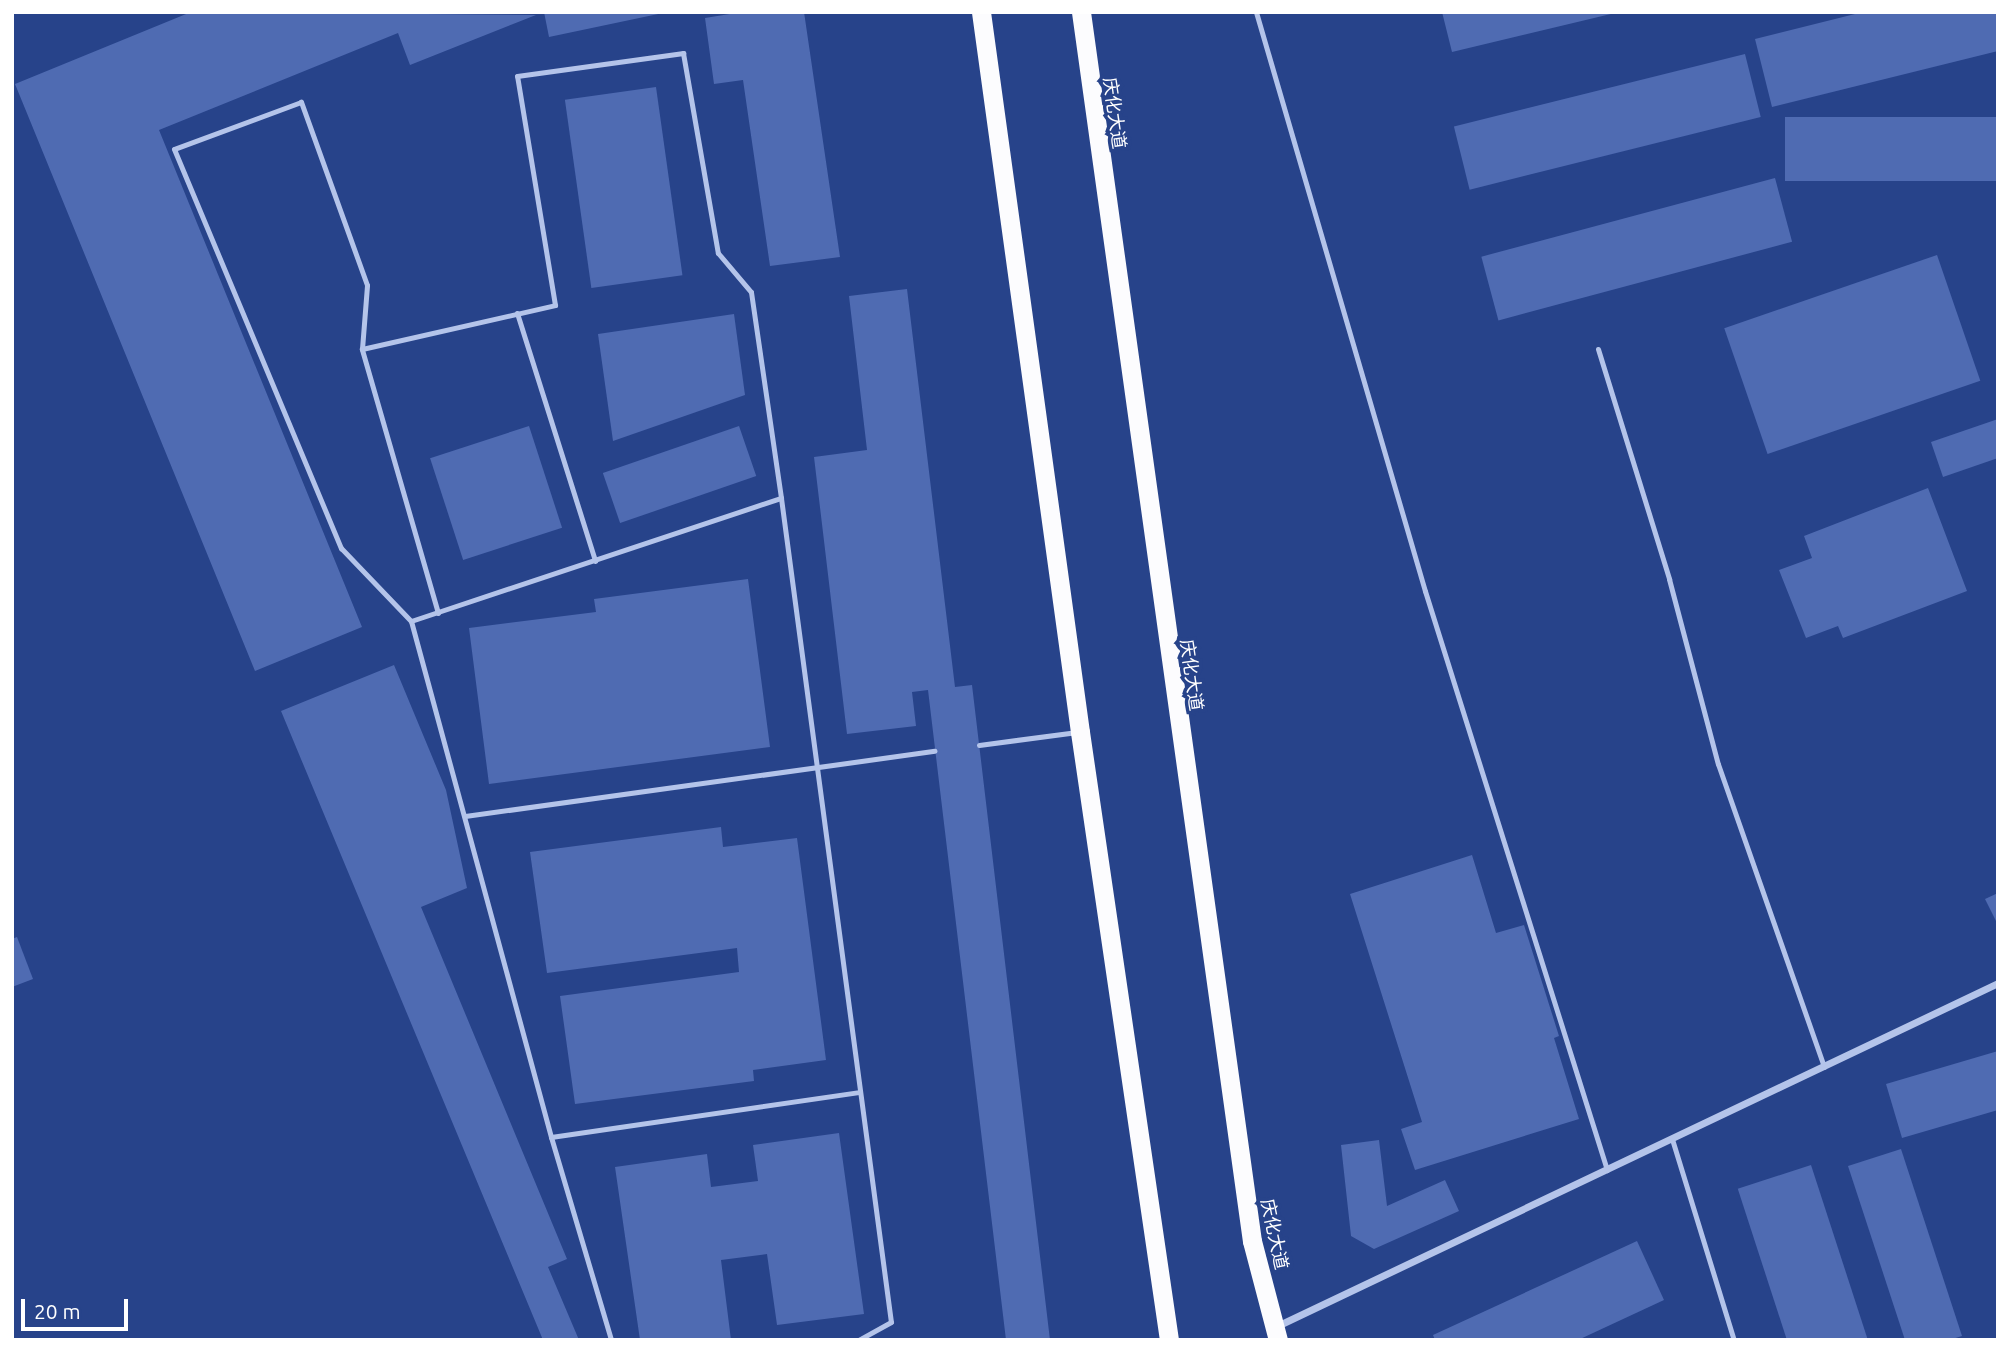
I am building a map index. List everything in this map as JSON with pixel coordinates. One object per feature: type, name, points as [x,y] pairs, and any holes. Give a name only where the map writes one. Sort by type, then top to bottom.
[{"type":"highway","points":[[981,12],[1080,732],[1169,1340]]},
{"type":"highway","name":"庆化大道","points":[[1081,12],[1252,1241],[1278,1333]]},
{"type":"street","points":[[1278,1333],[1606,1170],[1998,983]]},
{"type":"lane","points":[[1256,12],[1424,591],[1606,1170]]},
{"type":"lane","points":[[362,349],[555,305],[517,76],[683,53],[718,253],[751,292],[781,498],[891,1322],[858,1340]]},
{"type":"lane","points":[[438,613],[362,349],[368,285],[301,102],[174,149],[341,548],[411,621],[551,1137],[611,1340]]},
{"type":"lane","points":[[517,313],[595,561]]},
{"type":"lane","points":[[1598,349],[1669,579],[1717,764],[1824,1067]]},
{"type":"lane","points":[[411,621],[781,498]]},
{"type":"lane","points":[[979,745],[1080,732]]},
{"type":"lane","points":[[465,816],[935,751]]},
{"type":"lane","points":[[551,1137],[859,1092]]},
{"type":"lane","points":[[1672,1139],[1734,1340]]},
{"type":"building","points":[[191,12],[536,15],[410,65],[398,33],[159,130],[362,627],[255,671],[15,84]]},
{"type":"building","points":[[544,12],[663,12],[663,13],[549,37]]},
{"type":"building","points":[[742,12],[804,12],[840,257],[770,266],[743,80],[714,84],[705,18]]},
{"type":"building","points":[[1442,12],[1615,12],[1615,13],[1452,52]]},
{"type":"building","points":[[1863,12],[1998,12],[1998,51],[1772,107],[1755,39]]},
{"type":"building","points":[[1745,54],[1761,117],[1470,190],[1454,127]]},
{"type":"building","points":[[656,87],[682,275],[591,288],[565,100]]},
{"type":"building","points":[[1785,117],[1998,117],[1998,181],[1785,181]]},
{"type":"building","points":[[1775,178],[1792,242],[1498,320],[1481,257]]},
{"type":"building","points":[[1937,255],[1980,381],[1768,454],[1724,328]]},
{"type":"building","points":[[907,289],[955,687],[972,685],[1050,1340],[1006,1340],[928,690],[912,692],[916,726],[847,734],[814,457],[867,450],[849,296]]},
{"type":"building","points":[[734,314],[745,395],[613,441],[598,334]]},
{"type":"building","points":[[1998,419],[1998,458],[1943,477],[1931,442]]},
{"type":"building","points":[[529,426],[562,528],[463,560],[430,458]]},
{"type":"building","points":[[739,426],[756,476],[620,523],[603,473]]},
{"type":"building","points":[[1928,488],[1967,591],[1843,638],[1838,626],[1806,638],[1779,570],[1812,558],[1804,536]]},
{"type":"building","points":[[748,579],[770,747],[489,784],[469,628],[596,612],[594,599]]},
{"type":"building","points":[[394,665],[446,790],[467,888],[421,907],[567,1259],[548,1267],[579,1340],[543,1340],[281,711]]},
{"type":"building","points":[[721,827],[723,847],[797,838],[826,1060],[753,1070],[754,1081],[575,1104],[560,996],[739,972],[737,948],[547,973],[530,852]]},
{"type":"building","points":[[1472,855],[1496,933],[1524,925],[1559,1036],[1554,1038],[1579,1119],[1415,1170],[1401,1129],[1422,1122],[1350,894]]},
{"type":"building","points":[[1998,893],[1998,925],[1985,899]]},
{"type":"building","points":[[17,937],[33,979],[12,987],[12,939]]},
{"type":"building","points":[[1998,1051],[1998,1110],[1902,1138],[1886,1084]]},
{"type":"building","points":[[839,1133],[864,1314],[777,1325],[767,1254],[721,1260],[731,1340],[640,1340],[615,1167],[707,1154],[711,1187],[758,1181],[753,1145]]},
{"type":"building","points":[[1379,1140],[1387,1206],[1445,1180],[1459,1211],[1374,1249],[1351,1236],[1341,1145]]},
{"type":"building","points":[[1901,1149],[1962,1336],[1949,1340],[1905,1340],[1848,1166]]},
{"type":"building","points":[[1811,1165],[1868,1340],[1787,1340],[1738,1189]]},
{"type":"building","points":[[1637,1241],[1664,1300],[1578,1340],[1435,1340],[1433,1335]]}]
